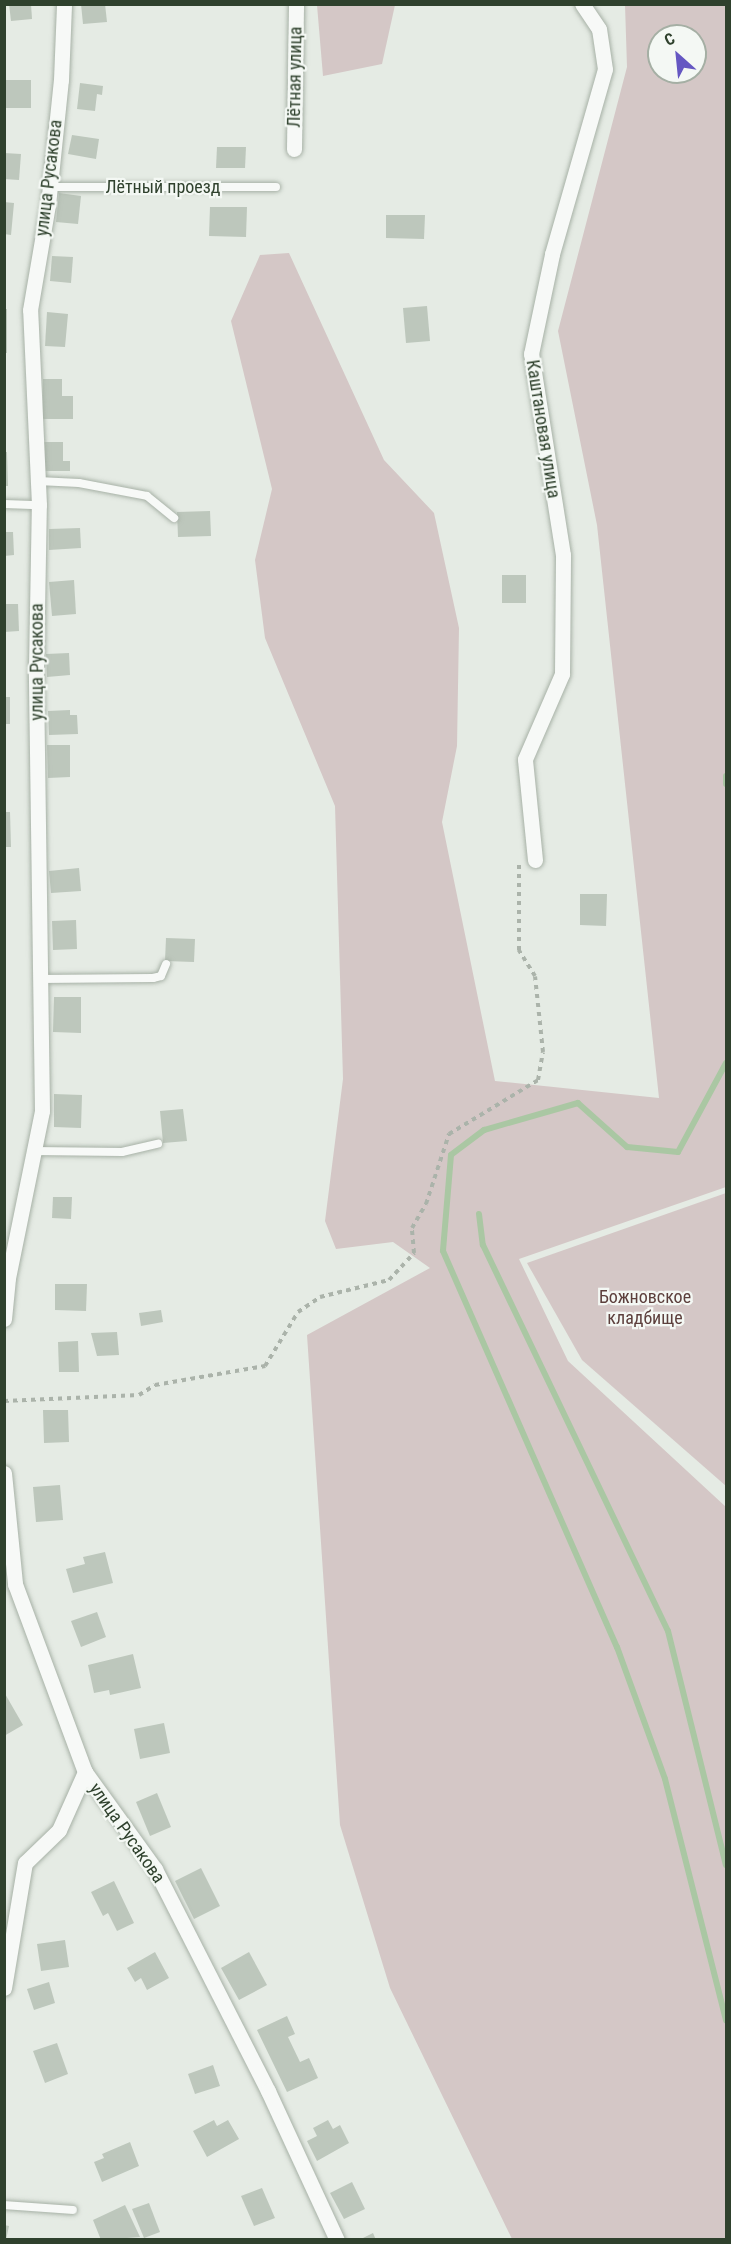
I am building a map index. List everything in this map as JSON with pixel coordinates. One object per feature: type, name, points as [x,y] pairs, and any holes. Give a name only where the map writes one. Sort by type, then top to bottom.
[{"type":"street","name":"улица Русакова","points":[[4,1319],[8,1278],[42,1111],[36,669],[39,505],[30,310],[50,187],[64,4]]},
{"type":"street","name":"Лётная улица","points":[[294,149],[296,4]]},
{"type":"street","name":"Каштановая улица","points":[[536,860],[525,759],[562,674],[563,555],[531,354],[552,254],[605,69],[599,29],[582,4]]},
{"type":"street","name":"улица Русакова","points":[[4,1473],[15,1584],[85,1772],[155,1869],[268,2091],[337,2240]]},
{"type":"street","points":[[4,1988],[25,1863],[59,1830],[85,1772]]},
{"type":"lane","name":"Лётный проезд","points":[[50,187],[276,187]]},
{"type":"lane","points":[[38,481],[79,483],[147,496],[174,518]]},
{"type":"lane","points":[[4,504],[39,505]]},
{"type":"lane","points":[[40,979],[153,978],[161,976],[165,964]]},
{"type":"lane","points":[[33,1151],[122,1152],[158,1144]]},
{"type":"lane","points":[[4,2205],[74,2210]]},
{"type":"path","points":[[4,1401],[139,1395],[155,1385],[265,1366],[284,1341],[298,1312],[305,1307],[320,1297],[389,1280],[414,1252],[412,1228],[426,1204],[448,1134],[538,1080],[543,1052],[539,1005],[535,976],[519,950],[518,866],[536,860]]},
{"type":"green space","points":[[317,5],[395,5],[382,64],[323,76]]},
{"type":"green space","points":[[625,5],[726,5],[726,1187],[519,1259],[568,1361],[726,1507],[726,2239],[512,2239],[390,1988],[340,1825],[307,1335],[430,1268],[393,1242],[336,1249],[325,1221],[343,1079],[335,806],[265,638],[255,560],[272,489],[231,321],[260,255],[289,253],[384,460],[434,513],[459,628],[457,746],[442,822],[495,1081],[659,1098],[597,525],[558,331],[627,67]]},
{"type":"green space","name":"Божновское кладбище","points":[[726,1193],[726,1486],[582,1360],[527,1263]]},
{"type":"building","points":[[9,4],[31,4],[32,19],[11,21]]},
{"type":"building","points":[[81,4],[105,4],[107,22],[83,24]]},
{"type":"building","points":[[4,80],[31,80],[31,108],[6,108]]},
{"type":"building","points":[[80,83],[103,86],[102,95],[97,94],[95,111],[77,109]]},
{"type":"building","points":[[72,135],[99,139],[96,159],[68,154]]},
{"type":"building","points":[[217,147],[246,147],[245,168],[216,168]]},
{"type":"building","points":[[4,153],[21,154],[19,180],[4,179]]},
{"type":"building","points":[[59,193],[81,196],[78,224],[56,222]]},
{"type":"building","points":[[4,202],[14,203],[11,235],[4,234]]},
{"type":"building","points":[[210,207],[247,207],[246,237],[209,236]]},
{"type":"building","points":[[386,215],[425,215],[424,239],[386,238]]},
{"type":"building","points":[[52,256],[73,257],[71,283],[50,281]]},
{"type":"building","points":[[427,306],[430,341],[406,343],[403,308]]},
{"type":"building","points":[[4,309],[7,309],[7,353],[4,353]]},
{"type":"building","points":[[47,312],[68,314],[65,347],[45,346]]},
{"type":"building","points":[[43,379],[62,379],[62,396],[73,396],[73,419],[43,419]]},
{"type":"building","points":[[43,442],[63,442],[63,461],[70,461],[70,471],[43,471]]},
{"type":"building","points":[[4,452],[7,452],[8,486],[4,486]]},
{"type":"building","points":[[210,511],[211,536],[178,537],[177,512]]},
{"type":"building","points":[[80,528],[81,548],[49,550],[49,529]]},
{"type":"building","points":[[4,532],[13,532],[14,555],[4,556]]},
{"type":"building","points":[[502,575],[526,575],[526,603],[502,603]]},
{"type":"building","points":[[74,580],[76,614],[52,616],[49,582]]},
{"type":"building","points":[[4,604],[18,604],[19,631],[4,632]]},
{"type":"building","points":[[69,653],[70,675],[47,677],[46,654]]},
{"type":"building","points":[[4,697],[10,697],[10,724],[4,724]]},
{"type":"building","points":[[70,710],[70,715],[77,715],[78,734],[49,735],[48,711]]},
{"type":"building","points":[[47,745],[70,745],[70,777],[48,778]]},
{"type":"building","points":[[4,812],[10,812],[11,847],[4,847]]},
{"type":"building","points":[[79,868],[81,891],[51,893],[49,871]]},
{"type":"building","points":[[580,894],[607,894],[606,926],[580,925]]},
{"type":"building","points":[[76,920],[77,949],[53,950],[52,921]]},
{"type":"building","points":[[166,938],[195,939],[194,962],[165,961]]},
{"type":"building","points":[[54,997],[81,997],[81,1033],[53,1032]]},
{"type":"building","points":[[54,1094],[82,1095],[81,1128],[54,1127]]},
{"type":"building","points":[[183,1109],[187,1141],[163,1143],[160,1111]]},
{"type":"building","points":[[53,1197],[72,1197],[71,1219],[52,1218]]},
{"type":"building","points":[[55,1284],[87,1284],[86,1311],[55,1310]]},
{"type":"building","points":[[161,1310],[163,1322],[141,1326],[139,1313]]},
{"type":"building","points":[[117,1332],[119,1355],[97,1356],[91,1333]]},
{"type":"building","points":[[78,1341],[79,1372],[59,1372],[58,1342]]},
{"type":"building","points":[[43,1410],[68,1410],[69,1442],[44,1443]]},
{"type":"building","points":[[60,1485],[63,1520],[36,1522],[33,1487]]},
{"type":"building","points":[[105,1552],[113,1583],[73,1593],[66,1569],[85,1564],[83,1557]]},
{"type":"building","points":[[97,1612],[106,1637],[81,1647],[71,1621]]},
{"type":"building","points":[[133,1654],[141,1688],[110,1695],[109,1690],[94,1693],[88,1665]]},
{"type":"building","points":[[4,1692],[23,1725],[4,1736]]},
{"type":"building","points":[[164,1723],[170,1753],[140,1759],[134,1729]]},
{"type":"building","points":[[157,1793],[171,1827],[150,1836],[136,1802]]},
{"type":"building","points":[[201,1868],[220,1906],[194,1919],[175,1881]]},
{"type":"building","points":[[114,1881],[134,1923],[117,1931],[108,1913],[103,1916],[91,1892]]},
{"type":"building","points":[[65,1940],[69,1967],[41,1971],[37,1944]]},
{"type":"building","points":[[155,1952],[169,1978],[147,1990],[141,1978],[135,1982],[127,1968]]},
{"type":"building","points":[[249,1952],[267,1985],[239,2000],[221,1968]]},
{"type":"building","points":[[49,1982],[55,2003],[34,2010],[27,1989]]},
{"type":"building","points":[[287,2016],[295,2034],[288,2037],[300,2062],[309,2058],[318,2078],[287,2092],[257,2030]]},
{"type":"building","points":[[57,2043],[68,2074],[45,2083],[33,2051]]},
{"type":"building","points":[[213,2065],[220,2086],[195,2094],[188,2074]]},
{"type":"building","points":[[214,2120],[217,2126],[228,2120],[239,2139],[207,2157],[193,2131]]},
{"type":"building","points":[[328,2120],[333,2129],[340,2125],[349,2143],[317,2161],[307,2141],[317,2136],[313,2128]]},
{"type":"building","points":[[130,2142],[139,2166],[102,2182],[94,2162],[104,2158],[102,2154]]},
{"type":"building","points":[[352,2182],[365,2209],[344,2219],[330,2193]]},
{"type":"building","points":[[262,2188],[275,2218],[254,2226],[241,2196]]},
{"type":"building","points":[[149,2203],[160,2232],[144,2238],[132,2209]]},
{"type":"building","points":[[125,2205],[140,2237],[101,2240],[93,2220]]},
{"type":"building","points":[[4,2225],[9,2226],[6,2240],[4,2240]]},
{"type":"building","points":[[373,2233],[376,2240],[359,2240]]},
{"type":"waterway","points":[[726,776],[726,784]]},
{"type":"waterway","points":[[726,1063],[678,1152],[627,1147],[578,1103],[484,1130],[451,1155],[443,1251],[617,1647],[665,1779],[726,2020]]},
{"type":"waterway","points":[[479,1214],[483,1245],[668,1631],[726,1865]]}]
